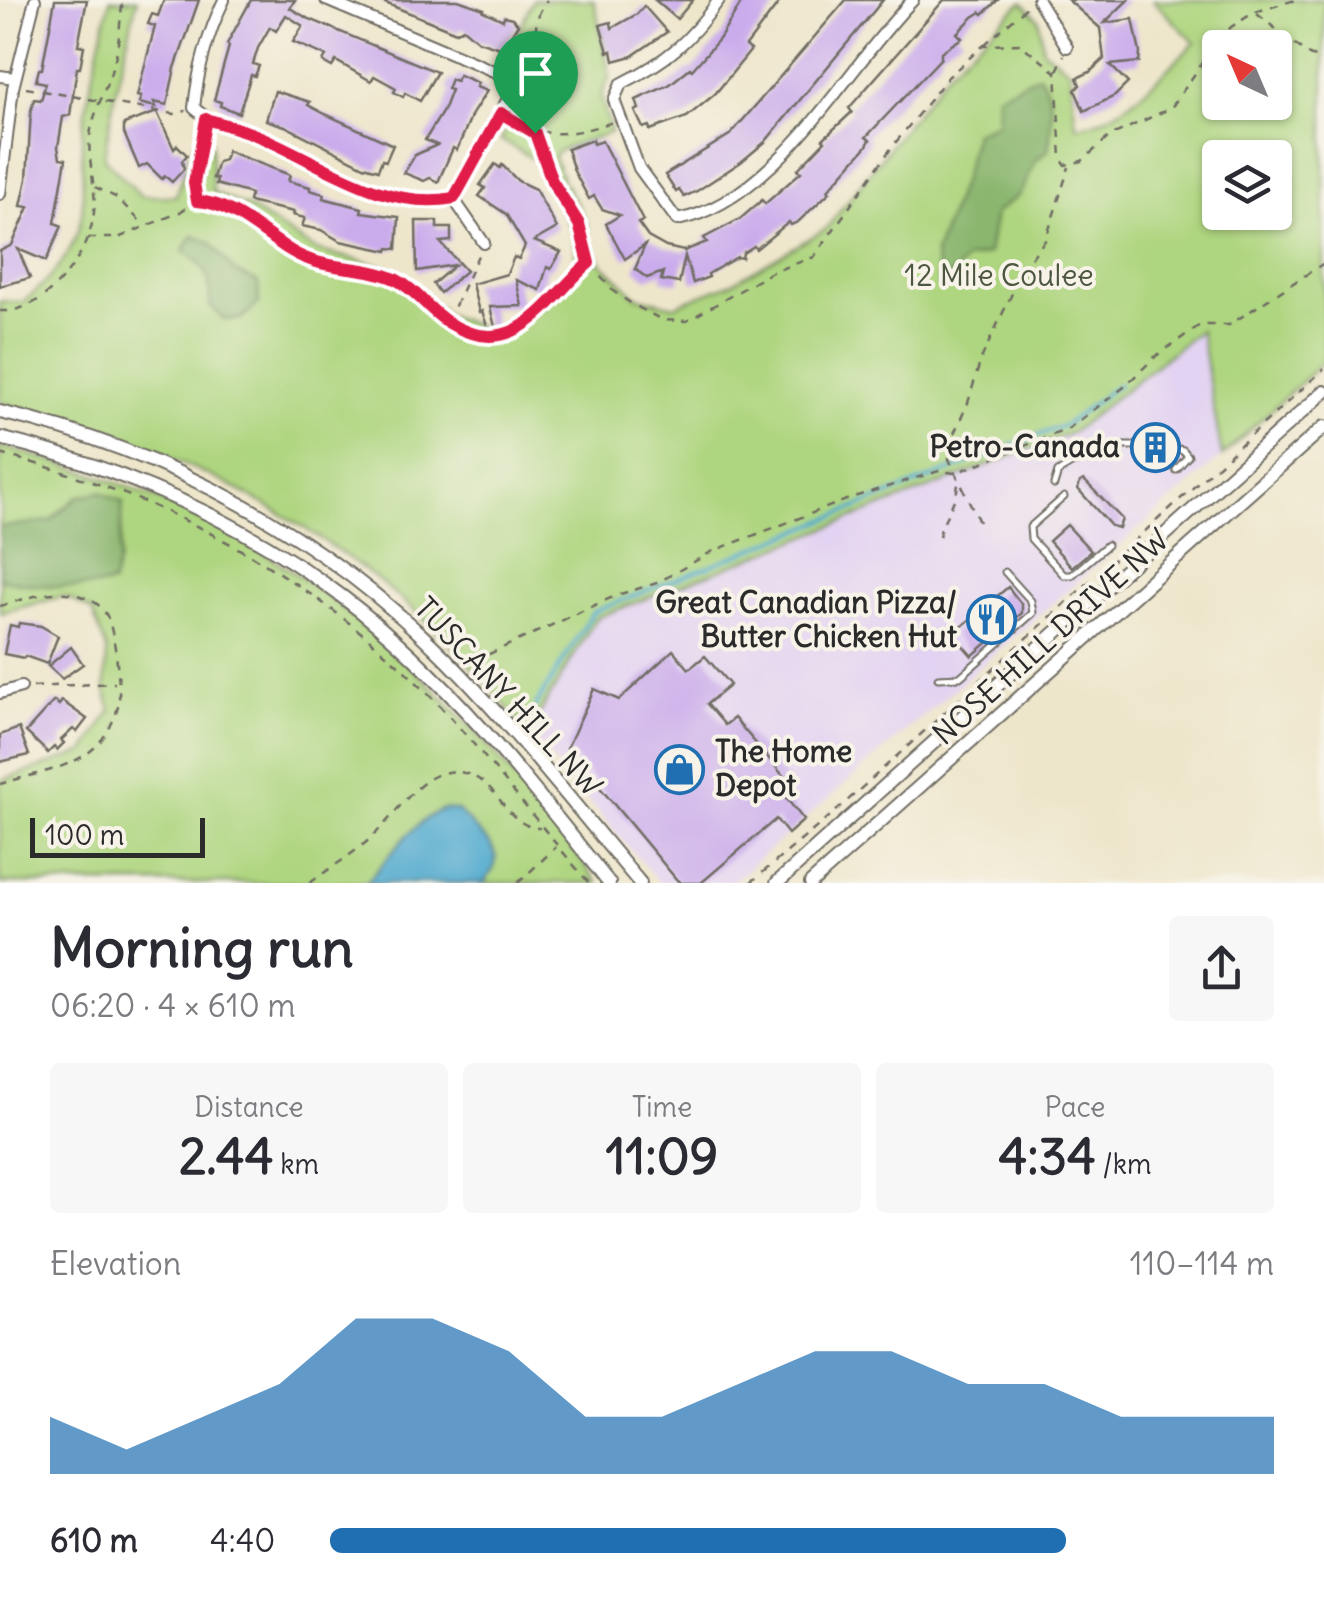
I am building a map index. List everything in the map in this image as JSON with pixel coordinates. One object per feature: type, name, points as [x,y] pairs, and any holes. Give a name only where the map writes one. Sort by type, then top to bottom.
[{"type":"street","points":[[0,194],[14,83],[35,0]]},
{"type":"street","points":[[224,0],[206,37],[194,108],[206,119],[259,136],[366,188],[418,200],[454,198]]},
{"type":"street","points":[[326,0],[510,78],[513,90],[454,198]]},
{"type":"street","points":[[719,0],[679,50],[621,84],[614,100],[632,154],[654,193],[677,220],[694,216],[740,191],[778,160],[913,0]]},
{"type":"street","points":[[1037,0],[1067,47]]},
{"type":"street","points":[[0,76],[14,83]]},
{"type":"street","points":[[454,198],[484,243]]},
{"type":"street","name":"NOSE HILL DRIVE NW","points":[[776,883],[1324,392]]},
{"type":"street","name":"TUSCANY HILL NW","points":[[0,412],[60,427],[186,476],[274,522],[350,575],[454,668],[640,883]]},
{"type":"street","name":"NOSE HILL DRIVE NW","points":[[811,883],[1324,427]]},
{"type":"street","name":"TUSCANY HILL NW","points":[[0,438],[82,461],[187,502],[250,535],[332,589],[409,655],[460,706],[609,883]]},
{"type":"street","points":[[0,693],[21,687]]},
{"type":"lane","points":[[1054,486],[1058,472],[1102,446],[1138,446]]},
{"type":"lane","points":[[1173,448],[1188,456],[1176,470]]},
{"type":"lane","points":[[1064,497],[1030,527],[1031,538],[1064,575],[1072,575],[1107,544]]},
{"type":"lane","points":[[938,678],[960,677],[1033,613],[1031,601],[1005,572]]},
{"type":"path","points":[[0,312],[23,310],[36,303],[88,238],[94,216],[89,149],[98,102],[113,68],[123,0]]},
{"type":"path","points":[[510,78],[520,77],[531,66],[535,56],[535,18],[546,0]]},
{"type":"path","points":[[535,133],[552,181],[579,224],[589,263],[619,296],[653,316],[677,322],[694,317],[772,272],[811,260],[942,86],[1037,0]]},
{"type":"path","points":[[1067,47],[1056,72],[1060,158],[1070,166],[1110,136],[1171,108],[1231,27],[1255,12],[1295,0]]},
{"type":"path","points":[[1255,12],[1309,55],[1324,60]]},
{"type":"path","points":[[984,45],[1020,44],[1056,72]]},
{"type":"path","points":[[14,83],[174,114],[194,108]]},
{"type":"path","points":[[501,113],[535,133],[582,132],[620,120]]},
{"type":"path","points":[[197,201],[194,183],[206,119]]},
{"type":"path","points":[[980,522],[949,458],[951,440],[981,359],[1025,266],[1046,238],[1070,166]]},
{"type":"path","points":[[93,186],[117,198],[144,225]]},
{"type":"path","points":[[88,238],[118,238],[197,201],[218,205],[306,260],[392,278],[448,322],[475,334],[515,330],[540,315],[589,263]]},
{"type":"path","points":[[448,322],[484,243]]},
{"type":"path","points":[[474,661],[617,595],[657,582],[713,552],[872,491],[940,471],[956,475],[1068,429],[1200,324],[1229,325],[1324,263]]},
{"type":"path","points":[[750,883],[834,812],[1324,369]]},
{"type":"path","points":[[0,454],[103,484],[154,505],[216,534],[278,570],[394,661],[435,702],[589,883]]},
{"type":"path","points":[[939,538],[941,524],[958,490],[956,475]]},
{"type":"path","points":[[0,606],[67,592],[98,604],[107,617],[119,701],[111,725],[84,757],[0,784]]},
{"type":"path","points":[[21,687],[116,683]]},
{"type":"path","points":[[310,883],[373,836],[416,788],[438,774],[462,774],[482,781],[519,820],[542,828]]},
{"type":"path","points":[[518,883],[557,846]]},
{"type":"shaded area","points":[[1201,329],[1222,456],[731,883],[660,883],[526,729],[534,723],[596,618],[1071,433]]},
{"type":"green space","name":"12 Mile Coulee","points":[[110,0],[137,0],[104,158],[141,196],[176,196],[196,139],[211,141],[213,192],[249,208],[316,250],[398,270],[447,315],[478,326],[505,327],[542,307],[576,261],[569,223],[542,164],[501,140],[527,86],[520,69],[504,60],[533,0],[594,0],[610,76],[601,96],[611,132],[558,151],[554,157],[586,221],[591,245],[601,263],[636,296],[674,306],[732,283],[826,229],[949,70],[1022,2],[1039,20],[1043,50],[1070,70],[1076,126],[1126,106],[1195,43],[1153,0],[1324,0],[1324,361],[1222,456],[1200,330],[1071,433],[596,618],[534,723],[526,729],[417,613],[309,531],[261,502],[161,454],[55,417],[0,403],[0,301],[23,302],[56,270],[73,244],[82,215],[83,129]]},
{"type":"green space","points":[[1039,75],[1050,101],[1048,150],[1036,160],[1020,194],[995,213],[988,254],[967,259],[940,287],[935,253],[963,179],[975,132],[997,123],[997,95]]},
{"type":"green space","points":[[193,236],[210,242],[235,272],[258,282],[259,303],[241,319],[225,320],[210,306],[206,274],[183,251]]},
{"type":"green space","points":[[0,446],[105,479],[181,509],[264,553],[320,591],[423,678],[471,727],[598,883],[0,883],[0,781],[85,752],[111,710],[105,688],[107,650],[92,611],[64,596],[0,613]]},
{"type":"green space","points":[[100,492],[123,502],[119,560],[112,584],[56,586],[0,579],[0,527],[50,521],[77,497]]},
{"type":"water","points":[[443,809],[457,810],[491,845],[496,856],[494,868],[484,883],[366,883],[411,832]]},
{"type":"building","points":[[55,0],[87,0],[78,45],[84,46],[80,68],[70,115],[63,117],[58,147],[60,158],[66,159],[55,223],[62,226],[46,261],[18,249],[30,278],[0,286],[0,251],[12,245],[29,207],[21,206],[27,179],[31,111],[34,99],[41,100],[46,83],[36,81],[42,69]]},
{"type":"building","points":[[164,0],[199,0],[175,68],[167,105],[154,102],[156,107],[139,103],[141,97],[137,96],[155,26],[148,24],[152,14],[158,16]]},
{"type":"building","points":[[251,0],[295,0],[290,8],[307,18],[437,72],[420,101],[405,93],[403,97],[394,92],[396,88],[374,76],[371,81],[336,61],[332,67],[323,62],[326,56],[293,42],[303,26],[286,15],[276,31],[270,27],[258,48],[253,64],[259,66],[255,76],[251,75],[239,113],[220,106],[221,102],[214,100],[227,44]]},
{"type":"building","points":[[378,0],[458,0],[503,20],[504,16],[512,18],[518,24],[503,49],[478,41],[463,28],[456,32]]},
{"type":"building","points":[[655,0],[693,0],[677,19]]},
{"type":"building","points":[[743,0],[781,0],[746,46],[751,50],[715,94],[687,117],[650,130],[649,126],[643,128],[635,111],[639,109],[636,100],[692,70],[720,38]]},
{"type":"building","points":[[846,0],[883,0],[765,142],[697,191],[684,197],[679,190],[676,192],[665,175],[731,134]]},
{"type":"building","points":[[944,0],[998,0],[957,33],[962,38],[941,52],[941,58],[866,137],[870,140],[866,147],[830,192],[798,222],[789,222],[756,249],[754,246],[743,253],[742,258],[737,257],[693,283],[685,256],[679,283],[661,280],[663,272],[647,278],[635,269],[645,245],[625,259],[606,224],[620,215],[602,209],[594,196],[589,199],[567,149],[592,140],[593,144],[602,141],[648,237],[684,251],[707,242],[704,238],[740,219],[762,200],[765,204],[801,172],[798,169],[852,112],[849,108]]},
{"type":"building","points":[[1068,0],[1128,0],[1104,23],[1133,19],[1140,53],[1139,62],[1110,65],[1128,83],[1115,96],[1084,111],[1075,90],[1080,85],[1077,78],[1104,59],[1100,28]]},
{"type":"building","points":[[644,6],[667,32],[632,56],[614,61],[600,25],[611,22],[612,28]]},
{"type":"building","points":[[459,75],[487,91],[457,150],[453,148],[438,182],[404,173],[415,155],[437,145],[425,140],[443,111],[451,79],[456,81]]},
{"type":"building","points":[[275,91],[310,102],[308,105],[325,114],[393,145],[386,161],[382,160],[378,170],[364,166],[266,120]]},
{"type":"building","points":[[157,112],[174,149],[177,145],[187,155],[182,161],[184,169],[172,182],[165,176],[162,179],[147,164],[139,168],[124,133],[124,124]]},
{"type":"building","points":[[227,151],[290,175],[288,181],[310,187],[324,194],[323,198],[362,208],[361,212],[399,217],[397,249],[388,251],[340,241],[321,230],[302,226],[305,218],[293,215],[294,212],[253,203],[249,201],[251,194],[216,184],[217,179],[213,178],[218,162],[224,160]]},
{"type":"building","points":[[495,164],[535,189],[557,228],[534,241],[561,252],[551,269],[547,267],[540,290],[516,280],[522,306],[490,307],[495,327],[488,329],[472,284],[507,274],[514,257],[519,259],[525,246],[506,214],[479,196],[485,188],[480,185]]},
{"type":"building","points":[[416,221],[437,221],[437,228],[451,228],[451,241],[440,242],[466,271],[440,293],[433,284],[455,265],[417,271]]},
{"type":"building","name":"Petro-Canada","points":[[1138,439],[1173,440],[1167,448],[1173,455],[1137,454],[1143,447]]},
{"type":"building","name":"Petro-Canada","points":[[1084,480],[1122,519],[1119,528],[1111,526],[1078,489]]},
{"type":"building","name":"Petro-Canada","points":[[1067,525],[1091,551],[1072,567],[1049,541]]},
{"type":"building","points":[[1008,587],[1022,605],[1022,613],[972,656],[953,634]]},
{"type":"building","points":[[19,623],[41,626],[58,636],[47,664],[4,654],[10,625],[18,627]]},
{"type":"building","points":[[71,647],[83,664],[62,679],[48,666]]},
{"type":"building","name":"The Home Depot","points":[[673,650],[689,669],[705,656],[730,685],[707,704],[725,725],[734,718],[771,761],[790,784],[781,792],[804,820],[788,834],[776,819],[701,883],[677,880],[567,748],[594,689],[619,700]]},
{"type":"building","points":[[54,701],[59,705],[62,701],[87,719],[77,732],[73,729],[61,740],[64,743],[57,750],[54,747],[48,753],[26,732]]},
{"type":"building","points":[[19,728],[29,755],[0,762],[0,735]]},
{"type":"waterway","points":[[535,707],[593,612],[1065,425],[1119,384]]},
{"type":"place","name":"Petro-Canada","points":[[1155,447]]},
{"type":"place","name":"Great Canadian Pizza/ Butter Chicken Hut","points":[[992,620]]},
{"type":"place","name":"The Home Depot","points":[[680,769]]},
{"type":"route","points":[[501,113],[535,133],[552,181],[579,224],[589,263],[540,315],[508,333],[475,334],[457,327],[392,278],[306,260],[218,205],[197,201],[194,183],[206,119],[259,136],[366,188],[435,201],[454,198],[501,113]]}]
